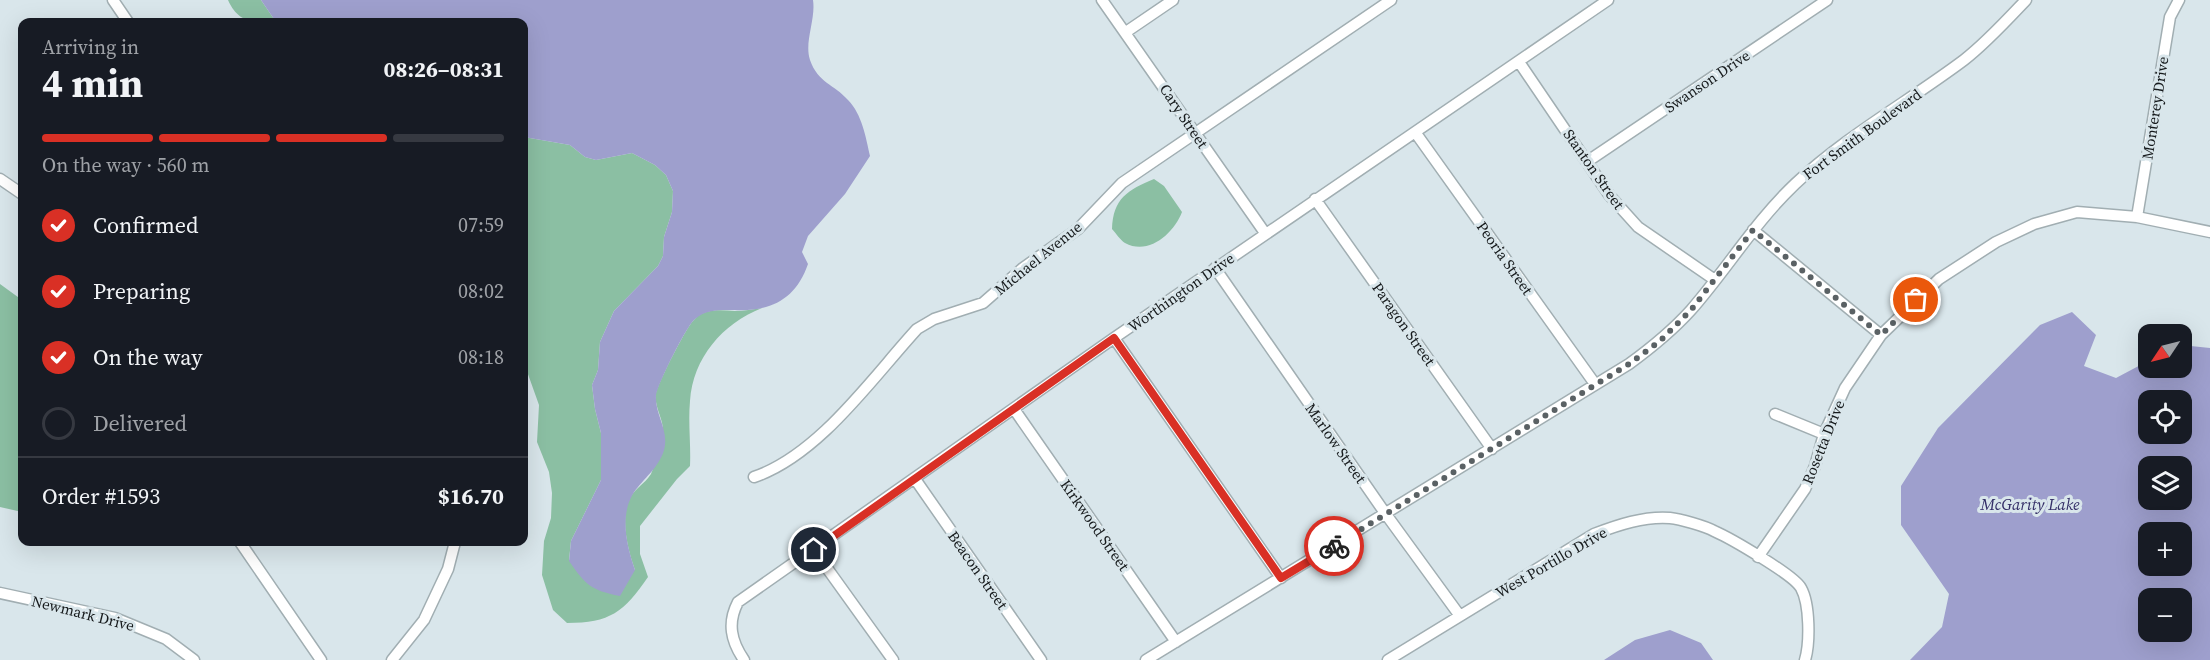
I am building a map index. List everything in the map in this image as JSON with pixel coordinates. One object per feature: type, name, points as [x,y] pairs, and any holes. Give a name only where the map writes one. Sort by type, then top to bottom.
[{"type":"street","points":[[113,0],[125,18]]},
{"type":"street","name":"Cary Street","points":[[1102,0],[1265,233]]},
{"type":"street","points":[[1126,32],[1173,0]]},
{"type":"street","name":"Michael Avenue","points":[[754,477],[768,473],[814,441],[917,328],[934,319],[983,303],[1023,268],[1078,229],[1122,183],[1391,0]]},
{"type":"street","name":"Swanson Drive","points":[[1588,161],[1827,0]]},
{"type":"street","name":"Fort Smith Boulevard","points":[[1146,660],[1629,364],[1660,341],[1691,310],[1753,230],[1795,184],[1835,151],[1965,59],[2000,28],[2026,0]]},
{"type":"street","name":"Monterey Drive","points":[[2137,218],[2170,17],[2179,0]]},
{"type":"street","name":"Worthington Drive","points":[[744,660],[735,648],[730,632],[732,614],[738,602],[1265,233],[1606,1]]},
{"type":"street","name":"Stanton Street","points":[[1519,62],[1610,196],[1638,227],[1715,280]]},
{"type":"street","name":"Peoria Street","points":[[1415,132],[1595,384]]},
{"type":"street","points":[[0,179],[18,191]]},
{"type":"street","name":"Paragon Street","points":[[1315,199],[1492,449]]},
{"type":"street","name":"Rosetta Drive","points":[[1758,557],[1805,489],[1815,466],[1824,434],[1845,388],[1881,335],[1939,279],[1996,242],[2034,224],[2077,212],[2137,218],[2210,232]]},
{"type":"street","points":[[1753,230],[1881,335]]},
{"type":"street","name":"Marlow Street","points":[[1215,268],[1385,513],[1460,616]]},
{"type":"street","points":[[1114,338],[1281,578]]},
{"type":"street","name":"Kirkwood Street","points":[[1014,409],[1176,642]]},
{"type":"street","points":[[1775,414],[1824,434]]},
{"type":"street","name":"Beacon Street","points":[[915,479],[1041,660]]},
{"type":"street","name":"West Portillo Drive","points":[[1388,660],[1594,534],[1622,523],[1670,518],[1712,529],[1805,583],[1808,634],[1805,660]]},
{"type":"street","points":[[243,546],[321,660]]},
{"type":"street","points":[[392,660],[424,620],[448,569],[454,546]]},
{"type":"street","points":[[814,550],[893,660]]},
{"type":"street","name":"Newmark Drive","points":[[0,593],[115,618],[166,639],[194,660]]},
{"type":"green space","points":[[228,0],[261,0],[273,18],[242,18]]},
{"type":"green space","points":[[528,138],[570,145],[585,157],[596,160],[632,153],[655,165],[666,175],[673,191],[672,212],[664,237],[663,256],[658,266],[614,311],[600,342],[598,370],[592,385],[601,433],[601,480],[571,541],[569,560],[635,570],[626,536],[626,510],[632,494],[651,474],[662,439],[662,421],[656,403],[656,394],[666,369],[689,326],[697,317],[712,311],[762,308],[734,323],[722,333],[704,357],[692,385],[689,417],[690,466],[640,526],[640,554],[648,577],[623,607],[605,618],[567,623],[553,610],[542,575],[544,541],[551,518],[552,493],[549,472],[537,442],[539,405],[528,374]]},
{"type":"green space","points":[[1154,179],[1164,186],[1182,212],[1173,228],[1160,240],[1143,247],[1125,243],[1112,229],[1115,210],[1119,202],[1130,191]]},
{"type":"green space","points":[[0,284],[18,297],[18,511],[0,507]]},
{"type":"water","points":[[261,0],[813,0],[808,46],[810,60],[817,74],[843,95],[857,112],[870,156],[845,194],[808,236],[802,252],[808,264],[797,286],[789,294],[771,306],[759,309],[718,310],[704,313],[695,319],[686,332],[667,368],[656,396],[665,439],[664,451],[632,496],[628,506],[627,538],[635,570],[620,596],[595,589],[580,576],[569,561],[571,541],[601,480],[601,433],[592,385],[598,370],[600,342],[614,311],[658,266],[663,256],[664,237],[672,212],[673,191],[666,175],[655,165],[632,153],[596,160],[585,157],[570,145],[528,138],[528,18],[273,18]]},
{"type":"water","name":"McGarity Lake","points":[[2072,312],[2096,335],[2084,366],[2116,378],[2138,366],[2138,378],[2192,378],[2192,346],[2210,348],[2210,660],[1910,660],[1942,627],[1949,594],[1901,525],[1901,486],[1938,428],[2040,325]]},
{"type":"water","points":[[1670,630],[1701,643],[1713,660],[1604,660],[1635,640]]},
{"type":"way so far","points":[[1334,546],[1629,364],[1660,341],[1691,310],[1753,230],[1881,335],[1916,300]]},
{"type":"route","points":[[814,550],[1114,338],[1281,578],[1334,546]]}]
